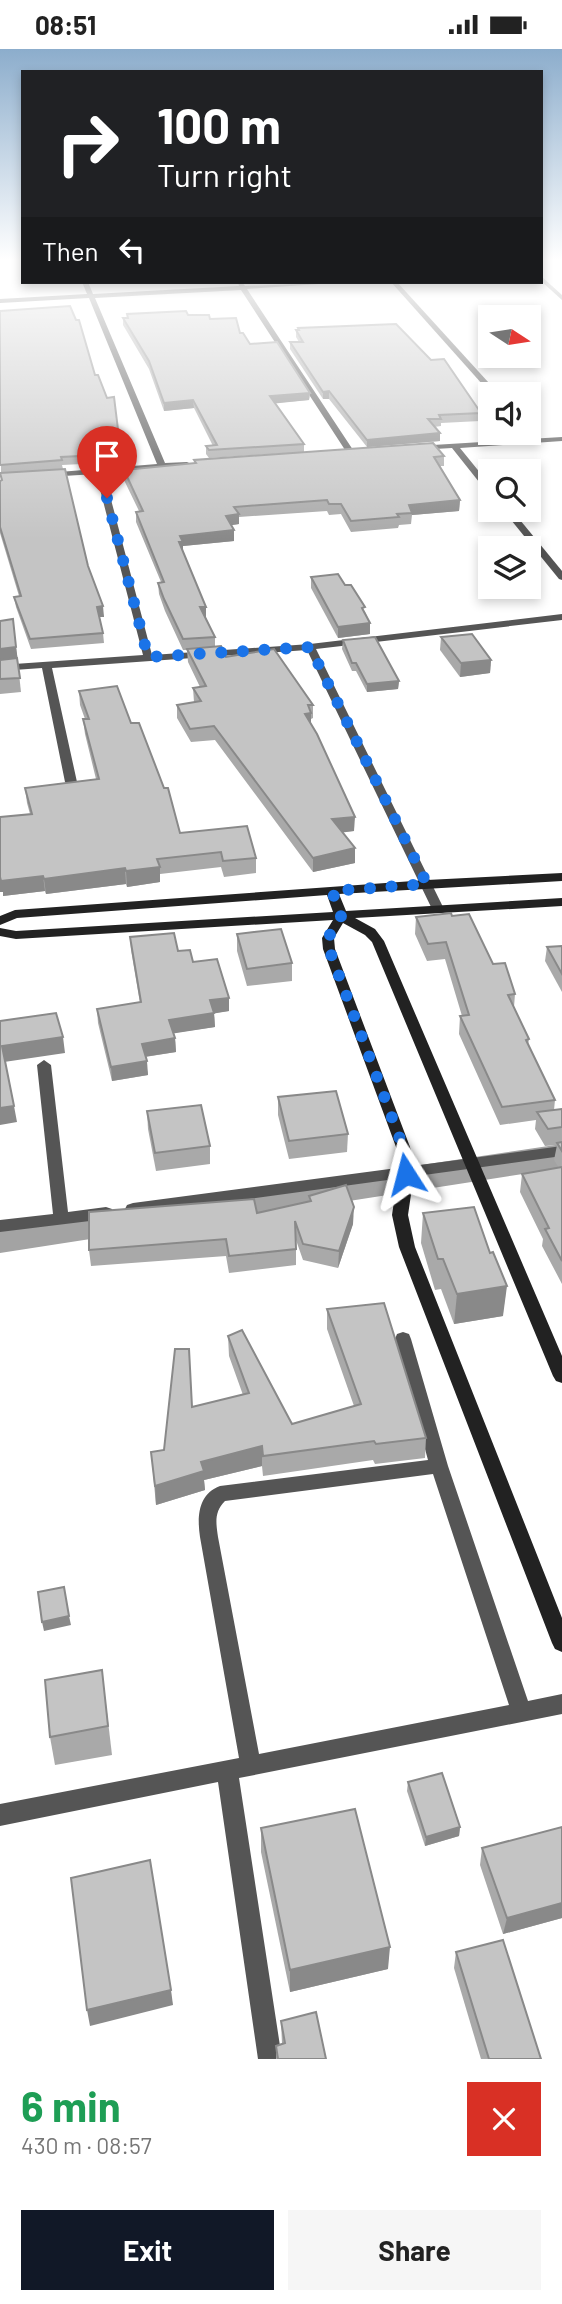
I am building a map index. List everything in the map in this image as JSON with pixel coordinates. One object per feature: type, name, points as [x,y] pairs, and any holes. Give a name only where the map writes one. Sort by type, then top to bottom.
[{"type":"street","points":[[114,352],[162,466]]},
{"type":"street","points":[[285,352],[351,453]]},
{"type":"street","points":[[457,352],[484,382]]},
{"type":"street","points":[[541,440],[562,439]]},
{"type":"street","points":[[402,449],[478,444]]},
{"type":"street","points":[[454,445],[478,475]]},
{"type":"street","points":[[338,454],[364,452]]},
{"type":"street","points":[[37,476],[202,463]]},
{"type":"street","points":[[100,472],[148,657]]},
{"type":"street","points":[[517,522],[562,577]]},
{"type":"street","points":[[0,668],[310,647],[562,617]]},
{"type":"street","points":[[310,647],[438,909]]},
{"type":"street","points":[[46,665],[71,782]]},
{"type":"street","points":[[0,921],[15,914],[427,884],[562,877]]},
{"type":"street","points":[[526,879],[536,904]]},
{"type":"street","points":[[332,891],[341,916],[370,932],[378,941],[562,1376]]},
{"type":"street","points":[[191,901],[194,925]]},
{"type":"street","points":[[0,932],[16,935],[562,902]]},
{"type":"street","points":[[341,916],[328,938],[329,949],[403,1147],[406,1174],[400,1215],[407,1247],[562,1643]]},
{"type":"street","points":[[44,1065],[61,1219]]},
{"type":"street","points":[[0,1226],[406,1174],[562,1151]]},
{"type":"street","points":[[403,1339],[439,1466],[522,1712]]},
{"type":"street","points":[[251,1766],[207,1527],[208,1504],[220,1494],[439,1466]]},
{"type":"street","points":[[0,1815],[562,1704]]},
{"type":"street","points":[[227,1770],[270,2059]]},
{"type":"building","points":[[0,352],[88,352],[95,375],[98,375],[107,398],[114,397],[121,454],[61,457],[62,460],[0,465]]},
{"type":"building","points":[[143,352],[283,352],[310,393],[270,396],[304,444],[209,450],[206,446],[217,445],[193,400],[164,403]]},
{"type":"building","points":[[296,352],[423,352],[431,360],[444,359],[478,409],[478,413],[439,415],[441,419],[428,419],[440,433],[367,440],[329,391],[323,392]]},
{"type":"building","points":[[433,443],[444,456],[434,457],[460,500],[409,505],[412,513],[397,514],[399,517],[351,521],[341,504],[329,504],[327,500],[234,507],[239,514],[226,516],[234,530],[180,536],[183,542],[179,542],[206,607],[200,607],[215,637],[183,639],[158,583],[164,582],[136,512],[143,511],[124,470],[196,463],[194,460]]},
{"type":"building","points":[[65,469],[88,566],[103,606],[97,607],[103,633],[30,639],[14,597],[21,596],[0,527],[0,473]]},
{"type":"building","points":[[338,574],[345,585],[351,585],[365,607],[362,608],[370,623],[338,627],[311,577]]},
{"type":"building","points":[[13,619],[16,647],[0,649],[0,621]]},
{"type":"building","points":[[472,634],[491,660],[461,663],[441,637]]},
{"type":"building","points":[[375,637],[399,681],[367,684],[356,663],[352,663],[343,640]]},
{"type":"building","points":[[221,646],[226,657],[274,649],[313,705],[308,705],[311,713],[305,714],[355,817],[332,819],[355,848],[313,858],[214,726],[190,729],[177,705],[201,701],[193,688],[206,686],[187,649]]},
{"type":"building","points":[[17,658],[20,678],[0,679],[0,660]]},
{"type":"building","points":[[117,686],[131,723],[139,723],[164,788],[168,788],[180,833],[247,826],[256,858],[223,861],[221,852],[157,859],[160,867],[1,881],[0,817],[32,814],[25,788],[99,779],[83,719],[89,719],[79,691]]},
{"type":"building","points":[[451,913],[452,916],[469,914],[493,964],[505,963],[515,994],[508,995],[555,1100],[502,1107],[460,1016],[469,1015],[446,942],[428,944],[416,917]]},
{"type":"building","points":[[281,929],[292,963],[247,969],[237,934]]},
{"type":"building","points":[[174,933],[178,951],[190,950],[193,962],[217,959],[229,998],[210,1000],[214,1013],[169,1020],[175,1038],[142,1044],[147,1061],[111,1067],[97,1009],[141,1002],[130,937]]},
{"type":"building","points":[[562,946],[562,974],[547,947]]},
{"type":"building","points":[[56,1013],[63,1037],[2,1046],[14,1106],[0,1108],[0,1021]]},
{"type":"building","points":[[336,1091],[348,1134],[289,1141],[278,1097]]},
{"type":"building","points":[[201,1105],[210,1146],[155,1153],[147,1111]]},
{"type":"building","points":[[562,1109],[562,1127],[548,1129],[537,1112]]},
{"type":"building","points":[[562,1167],[562,1261],[522,1174]]},
{"type":"building","points":[[346,1185],[354,1207],[339,1251],[303,1244],[295,1221],[296,1249],[229,1256],[226,1239],[89,1250],[89,1212],[254,1199],[257,1213],[311,1201],[309,1196]]},
{"type":"building","points":[[474,1207],[490,1253],[493,1252],[507,1286],[457,1294],[443,1259],[438,1259],[423,1213]]},
{"type":"building","points":[[384,1303],[426,1438],[376,1444],[374,1441],[263,1456],[262,1446],[201,1462],[204,1471],[155,1486],[151,1452],[164,1450],[175,1349],[189,1349],[192,1407],[249,1393],[228,1336],[242,1330],[292,1424],[361,1404],[327,1309]]},
{"type":"building","points":[[64,1587],[69,1616],[42,1622],[38,1592]]},
{"type":"building","points":[[102,1670],[108,1726],[50,1737],[45,1680]]},
{"type":"building","points":[[442,1773],[460,1827],[426,1837],[408,1782]]},
{"type":"building","points":[[355,1809],[390,1947],[290,1970],[261,1828]]},
{"type":"building","points":[[562,1827],[562,1903],[507,1918],[482,1848]]},
{"type":"building","points":[[150,1860],[171,1990],[87,2010],[71,1878]]},
{"type":"building","points":[[503,1940],[541,2059],[489,2059],[456,1952]]},
{"type":"building","points":[[316,2012],[326,2059],[278,2059],[276,2046],[285,2043],[281,2021]]},
{"type":"waterway","points":[[213,1209],[562,1156]]},
{"type":"waterway","points":[[0,1240],[130,1222]]},
{"type":"route","points":[[107,498],[148,657],[310,647],[427,884],[332,891],[341,916],[328,938],[329,949],[403,1147],[406,1174]]}]
